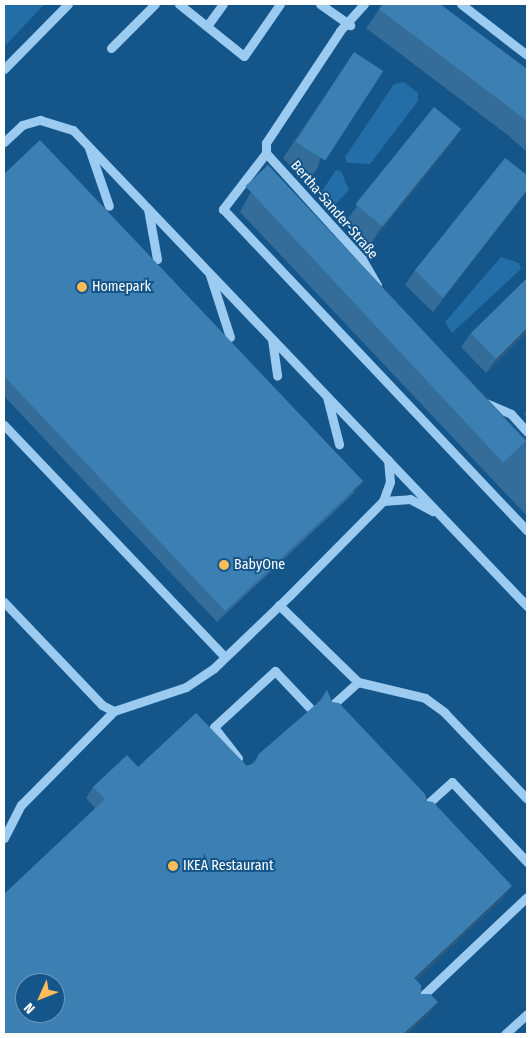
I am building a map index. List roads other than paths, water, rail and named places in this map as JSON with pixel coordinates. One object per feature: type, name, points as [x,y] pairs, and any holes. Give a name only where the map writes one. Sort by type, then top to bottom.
[{"type":"street","points":[[4,69],[68,4]]},
{"type":"street","points":[[111,48],[155,4]]},
{"type":"street","points":[[180,4],[244,56],[280,4]]},
{"type":"street","points":[[207,26],[223,4]]},
{"type":"street","points":[[320,4],[350,25]]},
{"type":"street","points":[[364,4],[350,25],[340,31],[266,142],[266,153],[223,209],[527,531]]},
{"type":"street","points":[[461,4],[527,55]]},
{"type":"street","points":[[4,142],[22,125],[50,120],[73,130],[527,606]]},
{"type":"street","points":[[88,146],[109,206]]},
{"type":"street","name":"Bertha-Sander-Straße","points":[[266,153],[362,259],[382,293]]},
{"type":"street","points":[[148,208],[158,259]]},
{"type":"street","points":[[209,273],[230,337]]},
{"type":"street","points":[[272,339],[277,376]]},
{"type":"street","points":[[475,394],[511,414],[527,432]]},
{"type":"street","points":[[327,396],[339,444]]},
{"type":"street","points":[[4,425],[225,657]]},
{"type":"street","points":[[4,838],[21,805],[114,711],[186,687],[225,657],[279,605],[383,501],[390,482],[388,460]]},
{"type":"street","points":[[383,501],[410,499],[440,514]]},
{"type":"street","points":[[4,602],[102,706],[114,711]]},
{"type":"street","points":[[279,605],[358,682],[425,698],[444,712],[527,799]]},
{"type":"street","points":[[246,768],[214,727],[274,671],[309,707]]},
{"type":"street","points":[[328,709],[358,682]]},
{"type":"street","points":[[423,808],[452,782],[527,862]]},
{"type":"street","points":[[418,1001],[527,897]]},
{"type":"street","points":[[505,1034],[527,1014]]},
{"type":"place","name":"Homepark","points":[[82,287]]},
{"type":"place","name":"BabyOne","points":[[224,565]]},
{"type":"place","name":"IKEA Restaurant","points":[[173,866]]}]
